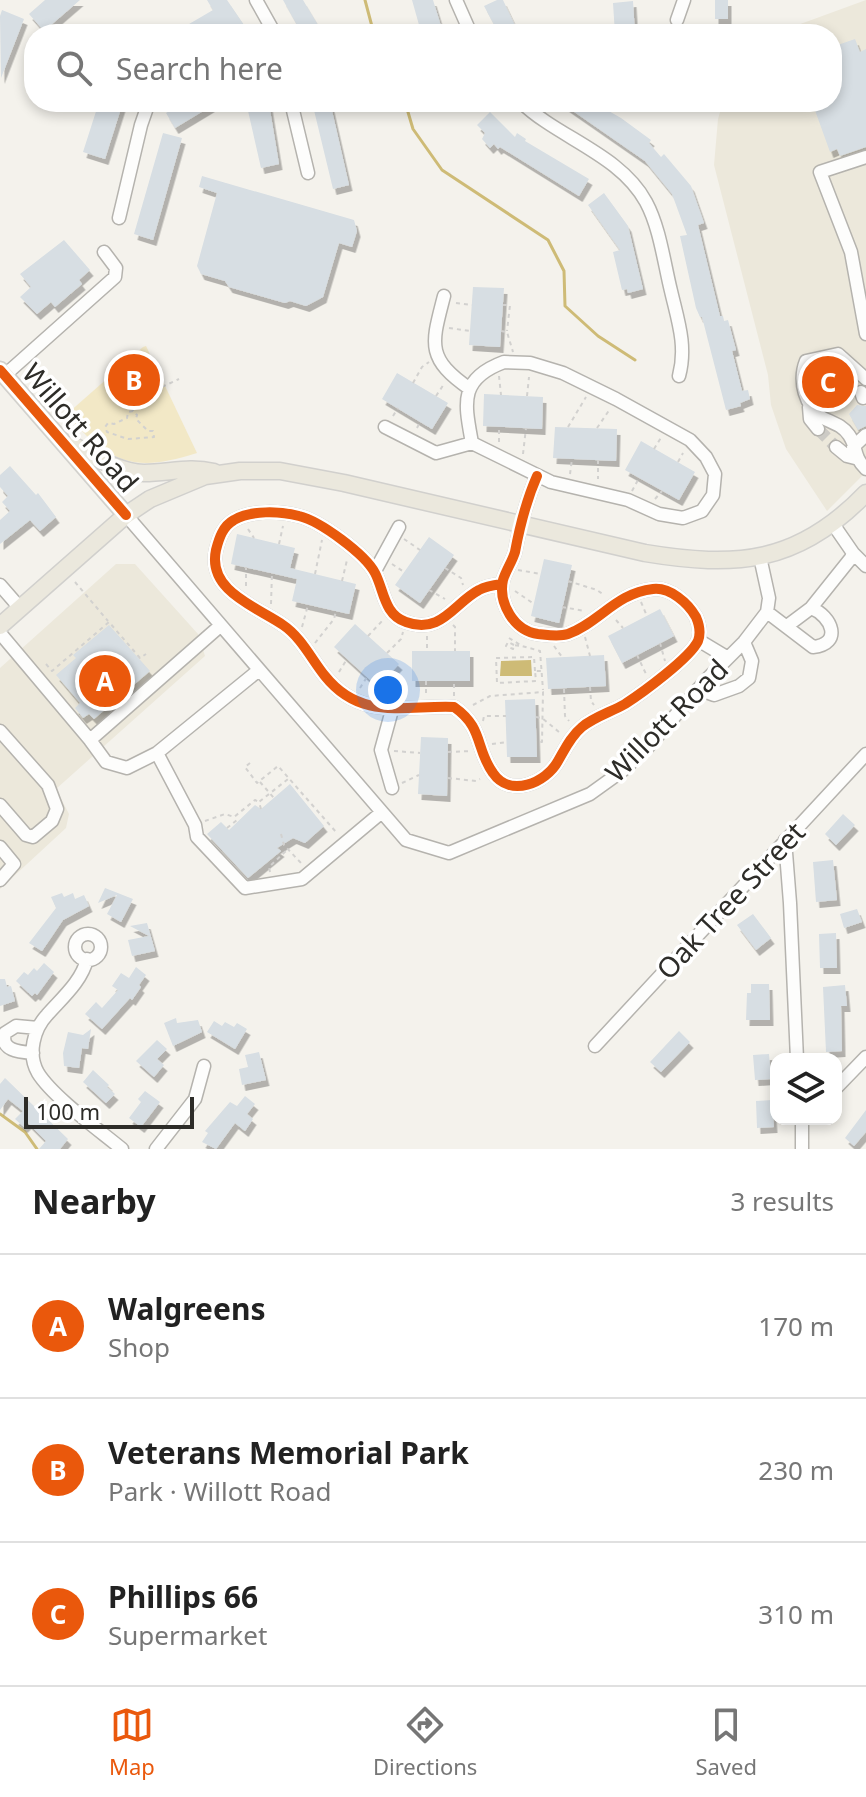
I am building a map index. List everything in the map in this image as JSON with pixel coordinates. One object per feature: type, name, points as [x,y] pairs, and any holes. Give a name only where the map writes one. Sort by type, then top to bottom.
[{"type":"main road","name":"Willott Road","points":[[3,372],[126,515]]},
{"type":"main road","points":[[63,441],[131,471],[143,473],[193,468],[223,473]]},
{"type":"main road","points":[[0,626],[126,515],[180,485],[223,473],[280,471],[691,561],[760,557],[813,537],[833,524],[866,493]]},
{"type":"street","points":[[256,0],[269,24]]},
{"type":"street","points":[[456,0],[467,24]]},
{"type":"street","points":[[677,20],[684,0]]},
{"type":"street","points":[[119,218],[146,112]]},
{"type":"street","points":[[293,112],[308,173]]},
{"type":"street","points":[[532,112],[627,176],[646,202],[682,338],[684,359],[679,376]]},
{"type":"street","points":[[866,157],[820,172],[851,252],[866,334]]},
{"type":"street","points":[[3,372],[115,277],[116,268],[104,252]]},
{"type":"street","points":[[852,269],[866,267]]},
{"type":"street","points":[[443,298],[433,338],[438,356],[451,376],[470,389]]},
{"type":"street","points":[[818,429],[810,419],[804,387],[806,361],[838,354],[863,390]]},
{"type":"street","points":[[385,427],[436,453],[472,443],[537,476],[628,500],[659,514],[683,518],[702,511],[713,495],[715,474],[706,457],[690,440],[563,373],[530,363],[498,364],[470,389],[465,405],[472,443]]},
{"type":"street","points":[[809,407],[824,418],[835,421],[850,437],[854,452],[866,469]]},
{"type":"street","points":[[836,447],[847,456],[854,452],[866,435]]},
{"type":"street","points":[[502,584],[477,590],[436,623],[406,622],[390,611],[375,571],[356,551],[300,516],[241,515],[226,525],[214,558],[220,577],[231,593],[297,637],[331,684],[372,708],[454,707],[462,713],[480,741],[491,772],[498,779],[524,786],[537,783],[554,769],[574,735],[651,685],[690,652],[700,630],[695,617],[673,593],[656,588],[636,592],[565,636],[530,633],[516,624],[507,611],[502,584],[514,556],[527,499],[537,476]]},
{"type":"street","name":"Willott Road","points":[[126,515],[406,840],[449,853],[590,794],[622,771],[744,642],[767,612]]},
{"type":"street","points":[[833,524],[860,552],[866,566]]},
{"type":"street","points":[[375,571],[397,530]]},
{"type":"street","points":[[787,626],[811,608],[860,552]]},
{"type":"street","points":[[760,557],[769,598],[767,612],[813,647],[821,646],[831,639],[831,623],[811,608]]},
{"type":"street","points":[[0,585],[20,608]]},
{"type":"street","points":[[90,740],[220,626]]},
{"type":"street","points":[[0,633],[106,762],[127,768],[157,753],[259,670]]},
{"type":"street","points":[[698,640],[728,658]]},
{"type":"street","points":[[698,689],[714,695],[739,686],[749,678],[752,661],[744,642]]},
{"type":"street","points":[[392,710],[381,750],[392,788]]},
{"type":"street","points":[[0,731],[48,785],[57,809],[52,821],[33,837],[26,835],[0,805]]},
{"type":"street","points":[[157,753],[195,827],[197,837],[245,888],[302,879],[382,812]]},
{"type":"street","name":"Oak Tree Street","points":[[595,1046],[866,754]]},
{"type":"street","points":[[785,840],[797,1053]]},
{"type":"street","points":[[0,847],[14,864],[0,880]]},
{"type":"street","points":[[87,959],[84,972],[38,1028],[33,1053],[39,1074],[55,1092],[122,1149]]},
{"type":"street","points":[[33,1053],[15,1052],[6,1044],[5,1033],[16,1026],[38,1028]]},
{"type":"street","points":[[842,1082],[866,1057]]},
{"type":"street","points":[[156,1149],[195,1099],[204,1066]]},
{"type":"street","points":[[802,1149],[803,1125]]},
{"type":"path","points":[[443,298],[472,305]]},
{"type":"path","points":[[503,305],[510,305],[507,332],[512,347]]},
{"type":"path","points":[[436,326],[470,331]]},
{"type":"path","points":[[501,331],[507,332]]},
{"type":"path","points":[[413,383],[422,367],[438,356]]},
{"type":"path","points":[[527,396],[530,363]]},
{"type":"path","points":[[498,364],[501,395]]},
{"type":"path","points":[[436,396],[451,376]]},
{"type":"path","points":[[151,387],[148,405],[120,401],[123,383],[151,387],[164,386],[179,379]]},
{"type":"path","points":[[568,427],[592,387]]},
{"type":"path","points":[[597,428],[616,399]]},
{"type":"path","points":[[127,418],[114,424],[108,423],[105,427],[107,432],[128,439],[154,437],[153,431],[148,431],[136,419],[134,403]]},
{"type":"path","points":[[127,418],[128,412],[133,411]]},
{"type":"path","points":[[127,418],[130,421],[136,419]]},
{"type":"path","points":[[112,432],[114,424]]},
{"type":"path","points":[[499,427],[499,455]]},
{"type":"path","points":[[518,465],[525,448],[526,428]]},
{"type":"path","points":[[568,486],[572,459]]},
{"type":"path","points":[[598,460],[598,492]]},
{"type":"path","points":[[279,544],[285,515]]},
{"type":"path","points":[[315,574],[323,528]]},
{"type":"path","points":[[397,530],[420,550]]},
{"type":"path","points":[[342,581],[346,562],[356,551]]},
{"type":"path","points":[[382,558],[404,572]]},
{"type":"path","points":[[246,567],[246,604]]},
{"type":"path","points":[[429,590],[463,602],[461,578],[445,568]]},
{"type":"path","points":[[507,568],[541,574]]},
{"type":"path","points":[[271,617],[272,573]]},
{"type":"path","points":[[568,581],[597,590],[614,604]]},
{"type":"path","points":[[75,582],[140,658],[146,654]]},
{"type":"path","points":[[502,584],[534,604]]},
{"type":"path","points":[[297,637],[308,605]]},
{"type":"path","points":[[562,607],[599,613]]},
{"type":"path","points":[[305,651],[326,630],[336,611]]},
{"type":"path","points":[[368,636],[390,611]]},
{"type":"path","points":[[447,617],[455,627],[455,651]]},
{"type":"path","points":[[46,664],[52,671],[109,622]]},
{"type":"path","points":[[387,653],[401,639],[406,622]]},
{"type":"path","points":[[580,628],[587,640],[590,656]]},
{"type":"path","points":[[509,638],[522,646]]},
{"type":"path","points":[[660,643],[667,671]]},
{"type":"path","points":[[514,645],[540,651],[542,742],[537,742]]},
{"type":"path","points":[[637,655],[651,685]]},
{"type":"path","points":[[534,657],[535,671],[536,681],[497,683],[496,658],[534,657]]},
{"type":"path","points":[[331,684],[347,659]]},
{"type":"path","points":[[535,671],[542,671]]},
{"type":"path","points":[[426,681],[427,707]]},
{"type":"path","points":[[590,687],[591,701],[603,715]]},
{"type":"path","points":[[564,689],[565,716],[574,735]]},
{"type":"path","points":[[462,713],[490,696],[543,692]]},
{"type":"path","points":[[448,752],[464,752],[480,741],[484,716],[506,716]]},
{"type":"path","points":[[536,717],[574,735]]},
{"type":"path","points":[[381,750],[420,753]]},
{"type":"path","points":[[250,763],[245,767],[257,783],[278,766],[345,843]]},
{"type":"path","points":[[448,778],[476,781],[491,772]]},
{"type":"path","points":[[392,788],[419,775]]},
{"type":"path","points":[[259,802],[289,778]]},
{"type":"path","points":[[260,781],[274,798]]},
{"type":"path","points":[[234,817],[255,800],[259,802]]},
{"type":"path","points":[[259,802],[261,809]]},
{"type":"path","points":[[195,827],[211,817],[225,814],[237,820],[227,828]]},
{"type":"path","points":[[281,834],[288,849],[310,872]]},
{"type":"path","points":[[272,884],[269,867],[288,849]]},
{"type":"shaded area","points":[[866,0],[866,472],[827,511],[786,449],[771,405],[768,375],[714,165],[720,112],[842,112],[842,24],[800,24]]},
{"type":"shaded area","points":[[146,346],[197,453],[156,462],[124,460],[96,444],[67,414]]},
{"type":"shaded area","points":[[116,564],[135,564],[198,634],[205,656],[56,789],[69,814],[66,828],[0,889],[0,668]]},
{"type":"shaded area","points":[[531,660],[532,676],[500,676],[501,661]]},
{"type":"building","points":[[45,0],[80,0],[52,24],[38,24],[29,14]]},
{"type":"building","points":[[207,0],[227,0],[243,24],[189,24],[213,10]]},
{"type":"building","points":[[283,0],[303,0],[317,24],[296,24]]},
{"type":"building","points":[[412,0],[433,0],[440,24],[419,24]]},
{"type":"building","points":[[503,0],[514,24],[494,24],[484,6]]},
{"type":"building","points":[[715,0],[728,0],[728,19],[715,19]]},
{"type":"building","points":[[633,1],[634,24],[614,24],[613,3]]},
{"type":"building","points":[[2,10],[24,19],[1,78],[0,16]]},
{"type":"building","points":[[855,39],[860,52],[866,49],[866,147],[840,156],[837,149],[830,152],[816,112],[842,112],[842,44]]},
{"type":"building","points":[[96,112],[120,112],[105,159],[83,152]]},
{"type":"building","points":[[168,112],[201,112],[175,128]]},
{"type":"building","points":[[248,112],[270,112],[279,164],[261,168]]},
{"type":"building","points":[[314,112],[332,112],[349,185],[333,189]]},
{"type":"building","points":[[490,112],[515,137],[517,133],[525,141],[589,179],[579,196],[500,147],[498,149],[494,144],[490,148],[482,139],[485,133],[477,125]]},
{"type":"building","points":[[574,112],[610,112],[621,118],[651,140],[649,143],[661,157],[664,154],[691,186],[704,223],[698,225],[720,316],[724,321],[728,320],[742,391],[748,390],[750,399],[740,403],[741,406],[726,410],[702,317],[696,308],[680,236],[687,235],[672,194],[645,161]]},
{"type":"building","points":[[163,133],[182,138],[153,240],[134,234]]},
{"type":"building","points":[[202,176],[354,220],[357,231],[352,247],[339,243],[323,297],[306,306],[290,301],[285,303],[229,287],[225,281],[201,274],[197,266],[217,193],[199,187]]},
{"type":"building","points":[[604,193],[628,226],[643,289],[628,293],[627,289],[622,290],[613,252],[620,250],[588,205]]},
{"type":"building","points":[[64,240],[90,270],[79,280],[82,284],[55,307],[51,302],[37,314],[20,297],[31,287],[20,274]]},
{"type":"building","points":[[473,287],[504,288],[500,347],[469,345]]},
{"type":"building","points":[[835,364],[848,375],[826,401],[814,390],[813,371]]},
{"type":"building","points":[[397,373],[448,403],[432,429],[382,399]]},
{"type":"building","points":[[484,394],[543,397],[542,429],[483,426]]},
{"type":"building","points":[[857,405],[866,406],[866,426],[858,430],[849,414]]},
{"type":"building","points":[[555,427],[617,429],[616,461],[553,458]]},
{"type":"building","points":[[641,441],[695,472],[679,500],[625,470]]},
{"type":"building","points":[[10,466],[36,495],[38,493],[56,517],[40,531],[30,520],[0,544],[0,520],[10,511],[2,502],[8,496],[0,487],[0,475]]},
{"type":"building","points":[[237,534],[295,548],[290,568],[356,584],[349,614],[292,601],[297,579],[231,564]]},
{"type":"building","points":[[429,537],[454,555],[420,603],[395,585]]},
{"type":"building","points":[[544,559],[572,565],[559,623],[531,616]]},
{"type":"building","points":[[660,609],[674,636],[622,663],[608,636]]},
{"type":"building","points":[[355,624],[399,664],[378,687],[334,647]]},
{"type":"building","points":[[109,625],[150,671],[94,719],[89,714],[83,718],[75,708],[80,703],[56,675],[76,658],[73,655]]},
{"type":"building","points":[[412,651],[470,651],[470,681],[412,681]]},
{"type":"building","points":[[604,655],[606,686],[548,689],[546,658]]},
{"type":"building","points":[[535,699],[537,757],[507,757],[505,700]]},
{"type":"building","points":[[421,737],[448,738],[447,796],[418,794]]},
{"type":"building","points":[[290,784],[324,826],[305,843],[293,838],[277,848],[281,851],[248,878],[207,834],[221,822],[229,830],[255,805],[261,809]]},
{"type":"building","points":[[843,814],[855,825],[836,845],[825,834]]},
{"type":"building","points":[[833,860],[837,900],[816,902],[813,862]]},
{"type":"building","points":[[105,888],[133,899],[121,922],[107,914],[117,895],[98,903]]},
{"type":"building","points":[[62,893],[64,897],[73,893],[75,899],[84,895],[89,906],[63,920],[42,951],[29,943],[56,908],[51,897]]},
{"type":"building","points":[[857,909],[862,922],[844,928],[840,914]]},
{"type":"building","points":[[753,914],[771,938],[756,950],[737,925]]},
{"type":"building","points":[[147,923],[155,951],[132,956],[128,940],[149,936],[130,926]]},
{"type":"building","points":[[836,933],[837,968],[820,968],[819,934]]},
{"type":"building","points":[[44,963],[54,972],[37,995],[32,996],[16,981],[24,972],[28,975],[34,968],[37,971]]},
{"type":"building","points":[[136,967],[146,975],[139,985],[141,987],[102,1029],[85,1014],[96,1002],[102,1008],[118,990],[112,986],[121,973],[129,978]]},
{"type":"building","points":[[0,979],[5,979],[7,987],[11,986],[15,1001],[0,1006]]},
{"type":"building","points":[[751,984],[769,984],[770,1020],[746,1020],[747,993],[751,993]]},
{"type":"building","points":[[845,985],[847,1006],[841,1006],[842,1051],[826,1052],[823,987]]},
{"type":"building","points":[[176,1018],[177,1023],[198,1020],[202,1032],[173,1046],[164,1023]]},
{"type":"building","points":[[214,1021],[222,1026],[225,1022],[234,1027],[237,1023],[247,1029],[235,1049],[207,1032]]},
{"type":"building","points":[[91,1029],[88,1049],[82,1048],[79,1068],[64,1066],[63,1053],[68,1032],[83,1035]]},
{"type":"building","points":[[679,1031],[690,1042],[661,1072],[650,1062]]},
{"type":"building","points":[[157,1040],[167,1049],[157,1059],[164,1065],[154,1077],[136,1061]]},
{"type":"building","points":[[259,1052],[266,1080],[242,1085],[239,1069],[248,1067],[245,1055]]},
{"type":"building","points":[[769,1054],[770,1079],[755,1080],[753,1055]]},
{"type":"building","points":[[93,1070],[115,1094],[106,1103],[83,1082]]},
{"type":"building","points":[[5,1078],[68,1139],[60,1149],[39,1149],[46,1141],[28,1123],[24,1127],[15,1119],[23,1111],[8,1099],[0,1110],[0,1084]]},
{"type":"building","points":[[145,1091],[160,1102],[141,1127],[129,1118]]},
{"type":"building","points":[[245,1096],[255,1104],[247,1114],[253,1119],[245,1131],[235,1123],[216,1149],[202,1142],[208,1133],[205,1131],[230,1102],[237,1106]]},
{"type":"building","points":[[770,1100],[770,1125],[774,1127],[757,1128],[756,1101]]},
{"type":"building","points":[[866,1110],[866,1132],[854,1146],[845,1138]]},
{"type":"waterway","points":[[365,0],[371,24]]},
{"type":"waterway","points":[[408,112],[413,129],[442,170],[548,240],[564,271],[565,306],[598,336],[635,360]]},
{"type":"waterway","points":[[0,1114],[25,1132],[37,1149]]},
{"type":"tunnel","points":[[818,429],[836,447]]},
{"type":"cycle path","points":[[0,370],[126,515]]},
{"type":"cycle path","points":[[502,584],[479,590],[438,621],[418,625],[393,614],[375,573],[362,557],[330,531],[308,519],[275,512],[241,517],[224,529],[216,550],[215,564],[226,587],[289,630],[339,690],[353,700],[385,708],[454,707],[475,731],[487,764],[500,781],[509,785],[527,785],[552,769],[582,727],[625,704],[676,666],[698,641],[699,632],[696,617],[688,606],[672,593],[659,589],[628,596],[589,623],[565,635],[529,632],[515,622],[503,598],[503,580],[515,552],[537,476]]},
{"type":"place","name":"Veterans Memorial Park","points":[[134,380]]},
{"type":"place","name":"Phillips 66","points":[[828,382]]},
{"type":"place","name":"Walgreens","points":[[105,681]]}]
